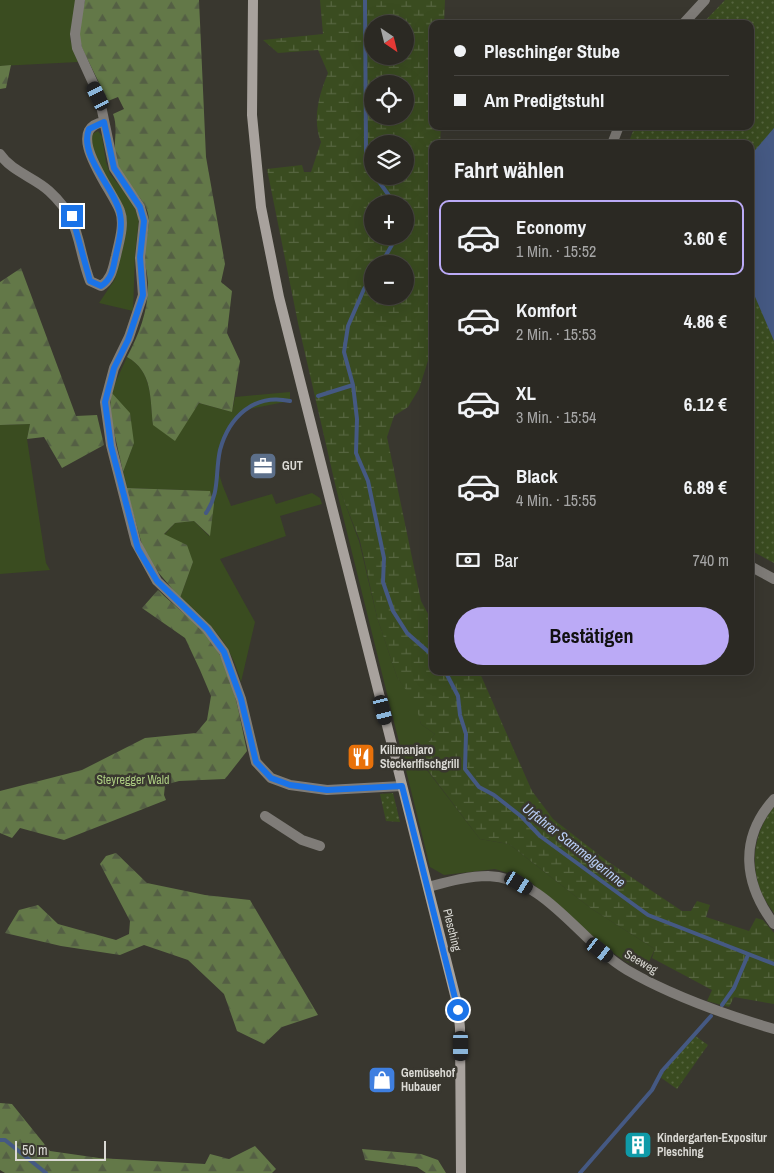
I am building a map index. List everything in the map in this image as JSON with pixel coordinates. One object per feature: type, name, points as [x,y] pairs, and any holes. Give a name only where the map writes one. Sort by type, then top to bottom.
[{"type":"main road","name":"Plesching","points":[[254,0],[251,97],[261,207],[294,362],[450,974],[460,1028],[461,1173]]},
{"type":"street","points":[[80,0],[75,34],[77,48],[98,96],[114,168],[140,207],[144,221],[140,257],[143,295],[128,340],[114,368],[105,402],[111,446],[136,543],[157,581],[207,629],[224,652],[241,699],[256,762],[271,778],[290,785],[327,790],[402,786]]},
{"type":"street","points":[[687,20],[705,0]]},
{"type":"street","points":[[0,154],[15,169],[47,189],[72,216],[90,281],[101,286],[107,282],[112,271],[121,226],[120,211],[89,150],[86,135],[89,129],[104,122]]},
{"type":"street","points":[[754,568],[774,579]]},
{"type":"street","points":[[774,799],[758,821],[749,848],[749,868],[755,894],[774,924]]},
{"type":"street","points":[[265,816],[302,840],[320,846]]},
{"type":"street","name":"Seeweg","points":[[428,887],[486,876],[503,878],[519,883],[536,893],[588,941],[624,968],[718,1012],[774,1028]]},
{"type":"green space","points":[[0,0],[76,0],[70,39],[78,62],[0,66]]},
{"type":"green space","points":[[85,0],[199,0],[206,157],[225,264],[221,282],[232,291],[227,333],[240,361],[232,412],[199,403],[175,441],[153,425],[149,386],[146,378],[142,370],[127,357],[145,314],[148,295],[144,251],[149,226],[148,215],[144,204],[118,169],[116,162],[115,120],[113,114],[124,109],[118,97],[108,101],[82,48],[78,31]]},
{"type":"green space","points":[[320,0],[445,0],[444,20],[429,20],[429,130],[441,130],[440,140],[429,140],[429,357],[419,389],[408,407],[394,416],[387,437],[421,601],[429,616],[429,675],[481,675],[532,791],[553,819],[607,861],[682,911],[691,911],[697,901],[710,905],[706,917],[749,931],[756,918],[763,920],[774,933],[774,1004],[734,997],[729,1007],[707,1001],[712,990],[652,958],[655,949],[592,909],[509,844],[480,839],[417,756],[435,734],[421,724],[415,703],[397,677],[377,617],[360,541],[339,488],[336,488],[298,323],[267,169],[302,165],[304,172],[311,172],[321,142],[318,134],[317,116],[322,90],[328,73],[318,50],[278,53],[263,40],[323,34]]},
{"type":"green space","points":[[725,0],[774,0],[774,563],[754,552],[754,140],[630,140],[633,130],[754,130],[754,20],[706,20]]},
{"type":"green space","points":[[11,65],[6,88],[0,89],[0,66]]},
{"type":"green space","points":[[98,131],[102,136],[110,174],[132,201],[139,219],[135,254],[133,311],[99,303],[115,279],[125,238],[108,182],[91,144],[92,134]]},
{"type":"green space","points":[[21,268],[76,416],[97,415],[104,445],[62,468],[44,437],[27,439],[30,424],[0,425],[0,282]]},
{"type":"green space","points":[[127,357],[142,370],[146,378],[149,386],[153,425],[199,403],[232,412],[235,397],[290,392],[290,401],[244,410],[233,422],[220,447],[218,464],[220,476],[231,506],[272,494],[276,504],[312,493],[320,498],[322,504],[280,516],[286,536],[220,559],[255,622],[241,682],[231,655],[218,635],[180,598],[193,562],[164,535],[175,523],[194,521],[209,536],[210,491],[126,488],[123,472],[134,443],[111,392]]},
{"type":"green space","points":[[111,392],[130,413],[134,443],[123,472],[110,414]]},
{"type":"green space","points":[[30,424],[27,439],[46,563],[50,570],[0,574],[0,425]]},
{"type":"green space","points":[[339,487],[359,541],[377,617],[397,677],[416,703],[421,724],[435,734],[417,757],[480,839],[509,844],[592,909],[655,949],[645,970],[627,962],[610,951],[527,879],[495,869],[444,875],[430,867],[336,488]]},
{"type":"green space","points":[[126,488],[210,491],[214,504],[210,536],[194,521],[175,523],[164,534],[187,545],[193,562],[180,598],[152,565],[143,548]]},
{"type":"green space","name":"Steyregger Wald","points":[[158,590],[209,638],[217,650],[234,692],[247,751],[225,779],[179,781],[165,785],[164,795],[166,800],[64,840],[20,828],[12,838],[0,833],[0,791],[82,770],[145,738],[196,733],[207,720],[211,696],[185,638],[142,608]]},
{"type":"green space","points":[[393,793],[400,822],[386,821],[380,794]]},
{"type":"green space","points":[[774,807],[774,913],[760,888],[755,860],[756,846],[760,833]]},
{"type":"green space","points":[[116,853],[147,883],[205,895],[250,900],[318,1015],[282,1027],[264,1044],[237,1031],[224,994],[188,960],[144,945],[120,955],[61,946],[5,933],[19,910],[38,905],[58,924],[116,940],[129,934],[130,921],[100,864],[106,856]]},
{"type":"green space","points":[[694,1035],[708,1045],[677,1089],[660,1077]]},
{"type":"green space","points":[[0,1103],[12,1104],[50,1151],[99,1158],[205,1164],[210,1154],[229,1159],[255,1146],[276,1169],[272,1173],[5,1173],[0,1170]]},
{"type":"green space","points":[[362,1149],[421,1154],[438,1160],[446,1173],[426,1173],[417,1167],[365,1160]]},
{"type":"water","points":[[774,128],[774,341],[754,294],[754,151]]},
{"type":"waterway","name":"Urfahrer Sammelgerinne","points":[[365,0],[366,135]]},
{"type":"waterway","name":"Urfahrer Sammelgerinne","points":[[381,185],[389,195]]},
{"type":"waterway","name":"Urfahrer Sammelgerinne","points":[[386,255],[392,245]]},
{"type":"waterway","name":"Urfahrer Sammelgerinne","points":[[364,289],[348,326],[344,352],[353,385],[357,419],[356,453],[368,481],[384,558],[383,582],[393,611],[407,633],[429,652]]},
{"type":"waterway","points":[[318,396],[353,385]]},
{"type":"waterway","points":[[206,513],[215,490],[220,450],[230,427],[245,410],[254,404],[277,399],[290,401]]},
{"type":"waterway","name":"Urfahrer Sammelgerinne","points":[[447,675],[458,696],[460,715],[466,734],[465,769],[479,787],[494,795],[522,817],[540,836],[648,915],[774,964]]},
{"type":"waterway","points":[[722,1005],[734,988],[748,955]]},
{"type":"waterway","points":[[580,1173],[652,1090],[662,1071],[711,1016]]},
{"type":"waterway","points":[[0,1140],[5,1140],[46,1173]]},
{"type":"place","name":"GUT","points":[[263,466]]},
{"type":"place","name":"Kilimanjaro Steckerlfischgrill","points":[[361,757]]},
{"type":"place","name":"Gemüsehof Hubauer","points":[[382,1080]]},
{"type":"place","name":"Kindergarten-Expositur Plesching","points":[[638,1145]]},
{"type":"route","points":[[72,216],[80,238],[90,281],[101,286],[107,282],[112,271],[121,226],[120,211],[89,150],[86,135],[94,125],[104,122],[110,158],[118,178],[140,207],[144,221],[140,257],[143,295],[128,340],[114,368],[105,402],[111,446],[126,508],[141,556],[157,581],[207,629],[224,652],[241,699],[256,762],[263,771],[271,778],[290,785],[327,790],[358,790],[402,786],[458,1010]]}]
